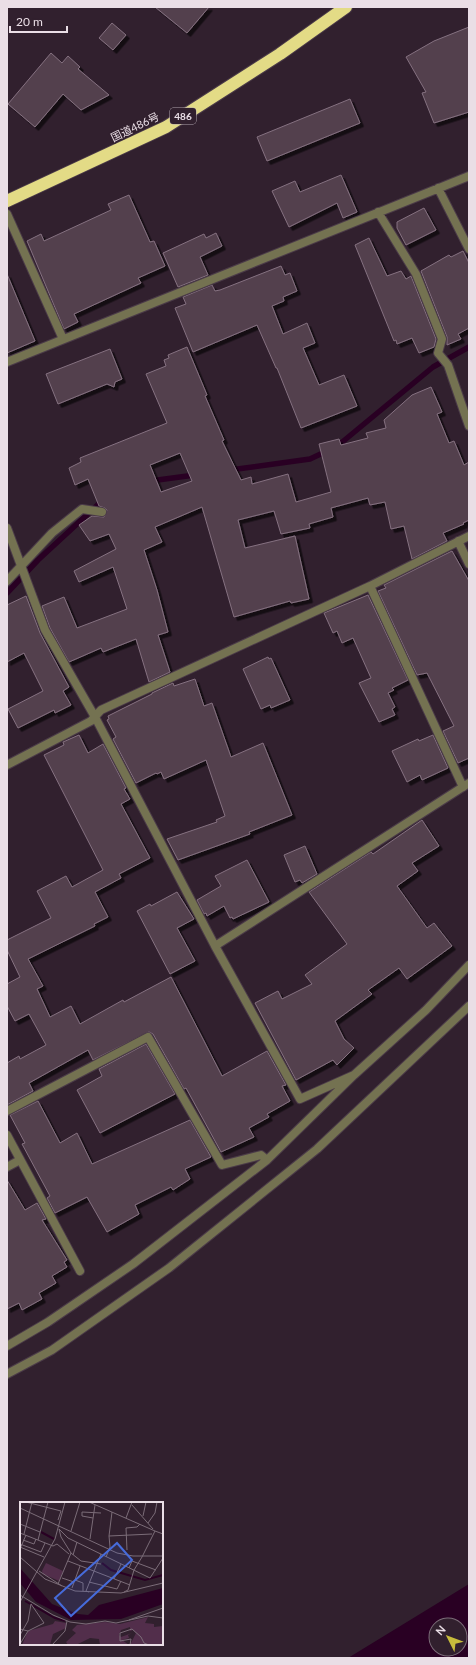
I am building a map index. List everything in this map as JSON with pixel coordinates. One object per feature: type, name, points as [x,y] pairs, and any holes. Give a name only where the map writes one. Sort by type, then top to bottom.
[{"type":"highway","name":"国道486号","points":[[7,201],[166,127],[280,54],[346,7]]},
{"type":"street","points":[[7,362],[469,176]]},
{"type":"street","points":[[438,188],[469,249]]},
{"type":"street","points":[[378,212],[416,274],[442,339],[438,353],[448,365],[469,426]]},
{"type":"street","points":[[7,214],[63,340]]},
{"type":"street","points":[[7,581],[52,533],[82,509],[102,512]]},
{"type":"street","points":[[7,528],[46,630],[95,717],[215,946],[300,1099],[354,1075]]},
{"type":"street","points":[[7,766],[91,721],[101,710],[370,586],[469,536]]},
{"type":"street","points":[[458,541],[469,564]]},
{"type":"street","points":[[215,946],[466,785],[370,586]]},
{"type":"street","points":[[7,1346],[48,1322],[133,1264],[267,1160],[354,1075],[426,1010],[469,964]]},
{"type":"street","points":[[7,1374],[52,1350],[175,1263],[317,1149],[469,1006]]},
{"type":"street","points":[[7,1111],[148,1037],[222,1165],[261,1155],[267,1160]]},
{"type":"street","points":[[7,1135],[80,1271]]},
{"type":"street","points":[[7,1167],[20,1160]]},
{"type":"shaded area","points":[[469,1584],[469,1658],[348,1658]]},
{"type":"building","points":[[155,7],[209,7],[187,33]]},
{"type":"building","points":[[112,23],[126,35],[113,50],[99,38]]},
{"type":"building","points":[[469,27],[469,112],[434,123],[422,93],[426,92],[406,57],[434,41]]},
{"type":"building","points":[[51,53],[62,63],[68,56],[80,67],[78,69],[109,95],[81,110],[63,94],[35,127],[8,104]]},
{"type":"building","points":[[350,99],[360,123],[267,161],[257,137]]},
{"type":"building","points":[[341,175],[357,212],[343,218],[337,203],[289,227],[272,191],[295,181],[300,192]]},
{"type":"building","points":[[129,195],[150,242],[154,241],[165,266],[138,278],[141,283],[74,314],[78,322],[64,329],[27,241],[41,234],[44,241],[111,210],[108,204]]},
{"type":"building","points":[[424,208],[436,230],[406,245],[397,228],[397,222]]},
{"type":"building","points":[[216,233],[222,246],[200,257],[208,275],[178,287],[163,253],[204,234],[206,238]]},
{"type":"building","points":[[369,238],[387,276],[401,271],[406,279],[411,276],[436,339],[434,347],[419,353],[412,338],[397,344],[396,340],[394,341],[355,245]]},
{"type":"building","points":[[463,251],[469,263],[469,328],[458,334],[461,339],[447,345],[447,337],[421,271],[449,255],[451,257]]},
{"type":"building","points":[[281,266],[285,275],[290,273],[297,291],[283,297],[284,301],[272,306],[283,334],[307,323],[315,343],[303,348],[319,385],[344,375],[357,406],[301,428],[277,368],[257,325],[193,352],[175,308],[186,304],[183,297],[212,285],[215,291],[220,290]]},
{"type":"building","points":[[7,274],[35,341],[7,353]]},
{"type":"building","points":[[187,347],[207,395],[205,396],[224,440],[222,441],[241,480],[251,477],[252,484],[288,474],[296,502],[331,492],[319,444],[339,439],[341,445],[368,438],[366,433],[386,428],[384,420],[412,395],[431,387],[442,412],[437,414],[449,443],[454,441],[464,465],[469,462],[469,520],[463,523],[464,524],[443,533],[447,541],[412,559],[404,526],[391,529],[385,502],[370,505],[368,498],[331,508],[333,517],[309,524],[310,528],[281,534],[274,511],[238,520],[245,548],[295,536],[309,599],[291,603],[290,601],[234,617],[202,507],[155,527],[162,542],[144,550],[157,590],[168,632],[158,635],[170,672],[149,682],[136,639],[103,652],[101,648],[69,662],[50,628],[42,606],[64,597],[77,628],[127,609],[113,567],[79,582],[74,571],[116,549],[109,534],[90,541],[79,525],[92,516],[104,517],[107,510],[99,506],[88,479],[75,485],[69,468],[81,462],[80,458],[167,423],[146,374],[166,366],[164,360],[169,358],[168,355]],"holes":[[[180,453],[192,481],[161,492],[150,465]]]},
{"type":"building","points":[[110,349],[122,379],[115,382],[114,387],[107,384],[58,404],[46,374]]},
{"type":"building","points":[[452,551],[469,581],[469,758],[458,763],[443,731],[454,726],[427,673],[417,675],[378,591],[386,588],[384,585]]},
{"type":"building","points":[[368,595],[408,680],[392,688],[394,690],[388,693],[395,707],[392,709],[395,715],[379,722],[359,683],[371,678],[353,638],[342,643],[337,631],[333,633],[324,613]]},
{"type":"building","points":[[26,596],[40,633],[69,687],[63,691],[71,705],[55,713],[54,710],[18,728],[8,709],[43,691],[24,653],[7,662],[7,605]]},
{"type":"building","points":[[268,657],[269,659],[271,658],[290,700],[271,708],[270,705],[261,709],[243,669]]},
{"type":"building","points":[[195,679],[204,706],[212,703],[231,757],[263,743],[292,815],[249,832],[250,834],[178,860],[167,839],[217,822],[216,820],[225,816],[206,760],[164,779],[161,772],[136,783],[113,739],[116,737],[107,720],[109,719],[108,716],[173,683],[174,686]]},
{"type":"building","points":[[79,735],[88,753],[103,744],[126,788],[124,789],[130,799],[121,804],[150,858],[119,874],[121,878],[95,892],[108,917],[94,924],[95,926],[28,959],[43,986],[37,989],[50,1017],[71,1006],[80,1024],[123,1000],[124,1002],[171,977],[222,1076],[267,1051],[286,1085],[282,1086],[290,1101],[267,1114],[269,1117],[249,1128],[254,1137],[221,1152],[186,1088],[184,1089],[153,1034],[149,1032],[93,1060],[88,1050],[29,1083],[33,1091],[7,1105],[7,1063],[19,1056],[20,1059],[46,1045],[29,1014],[15,1021],[7,1006],[7,984],[20,977],[7,950],[7,940],[51,918],[37,891],[66,876],[72,887],[103,870],[44,755],[64,745],[63,742]]},
{"type":"building","points":[[433,735],[448,768],[422,780],[420,775],[407,782],[392,751],[418,739],[419,741]]},
{"type":"building","points":[[422,820],[439,846],[412,863],[418,871],[397,886],[427,928],[434,923],[452,946],[407,979],[399,968],[368,990],[372,994],[335,1021],[344,1039],[354,1048],[337,1065],[333,1060],[296,1080],[255,1003],[278,991],[282,999],[312,984],[305,975],[347,944],[309,892],[371,852],[373,854]]},
{"type":"building","points":[[305,846],[317,874],[302,883],[300,880],[295,882],[284,855]]},
{"type":"building","points":[[247,860],[269,902],[233,919],[232,917],[230,918],[224,906],[207,916],[206,913],[204,914],[197,900],[221,886],[215,876]]},
{"type":"building","points":[[177,892],[194,919],[177,928],[195,961],[170,974],[137,911],[150,904],[151,906]]},
{"type":"building","points":[[146,1044],[175,1094],[100,1133],[77,1090],[102,1076],[99,1069]]},
{"type":"building","points":[[38,1101],[60,1143],[77,1133],[92,1164],[190,1120],[211,1157],[185,1169],[190,1179],[173,1190],[171,1187],[135,1205],[139,1214],[107,1232],[87,1197],[55,1213],[47,1198],[50,1196],[22,1144],[25,1143],[10,1115]]},
{"type":"building","points":[[7,1180],[25,1210],[37,1203],[46,1219],[42,1220],[67,1260],[64,1262],[67,1267],[52,1276],[56,1283],[39,1293],[42,1299],[22,1310],[19,1303],[7,1309]]},
{"type":"waterway","points":[[335,448],[433,367],[469,347]]},
{"type":"waterway","points":[[230,470],[310,459],[327,451]]},
{"type":"waterway","points":[[150,481],[195,475]]},
{"type":"waterway","points":[[7,593],[38,560],[103,500]]}]
